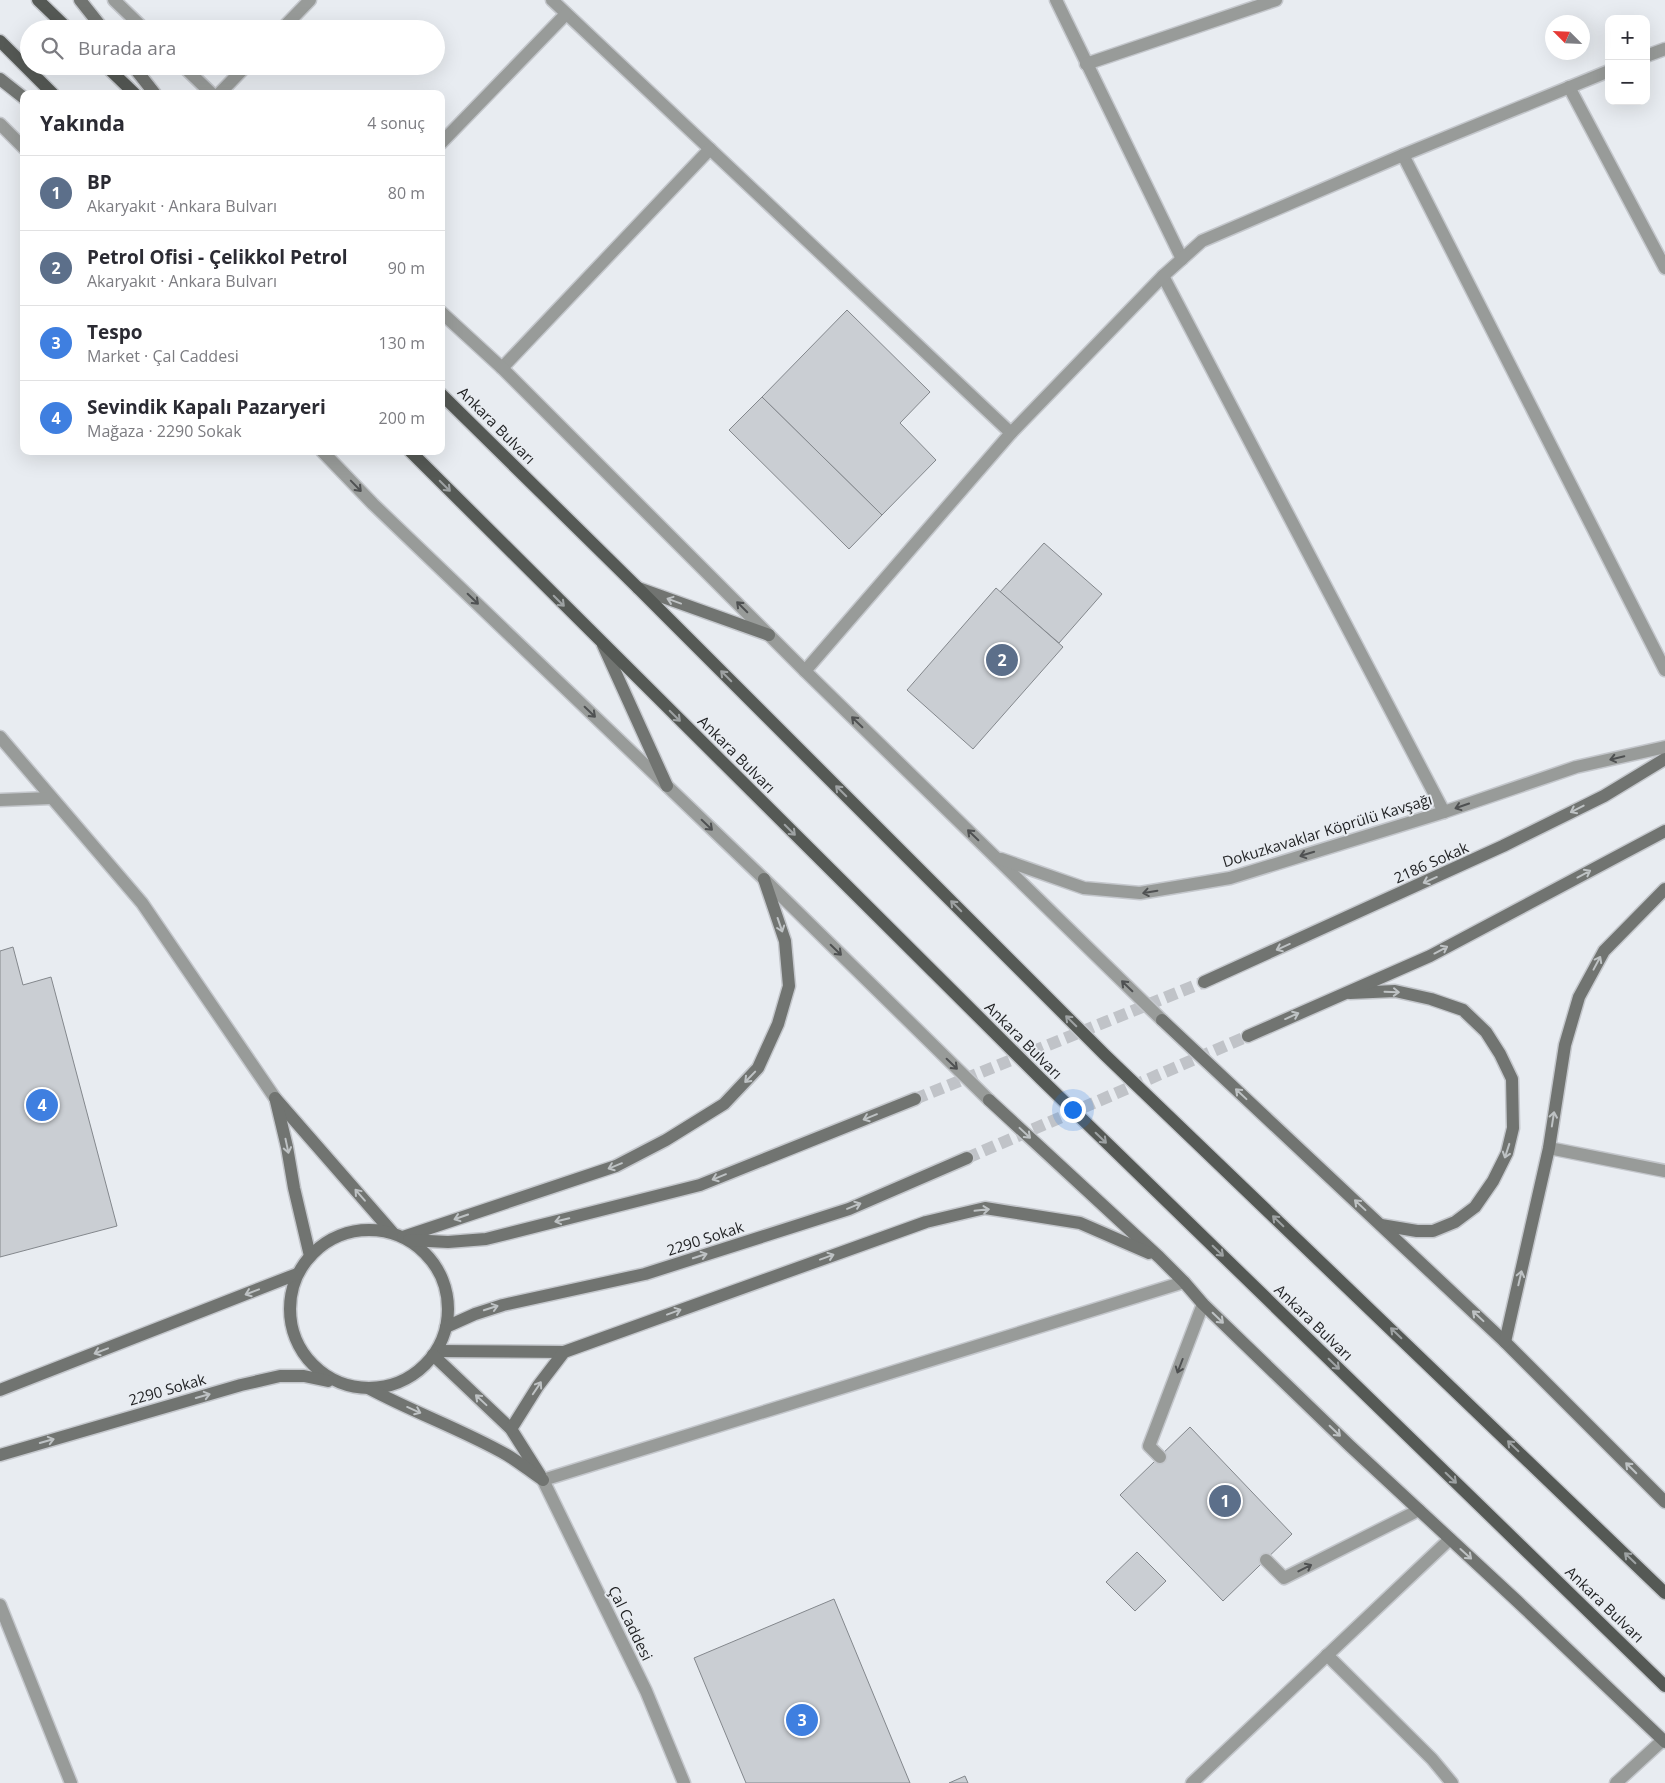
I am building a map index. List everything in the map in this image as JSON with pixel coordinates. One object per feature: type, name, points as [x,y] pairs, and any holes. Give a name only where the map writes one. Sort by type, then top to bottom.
[{"type":"main road","points":[[38,0],[59,20]]},
{"type":"main road","points":[[80,0],[96,20]]},
{"type":"main road","points":[[0,41],[20,61]]},
{"type":"main road","points":[[34,75],[49,90]]},
{"type":"main road","points":[[115,75],[131,90]]},
{"type":"main road","points":[[140,75],[152,90]]},
{"type":"main road","points":[[0,80],[20,95]]},
{"type":"main road","name":"Ankara Bulvarı","points":[[445,398],[1105,1055],[1665,1592]]},
{"type":"main road","name":"Ankara Bulvarı","points":[[414,455],[1041,1080],[1665,1686]]},
{"type":"main road","points":[[638,588],[769,635]]},
{"type":"main road","points":[[604,645],[667,786]]},
{"type":"main road","name":"2186 Sokak","points":[[1204,982],[1503,846],[1604,796],[1665,759]]},
{"type":"main road","points":[[1248,1036],[1430,956],[1665,831]]},
{"type":"main road","points":[[276,1098],[401,1236],[616,1166],[666,1140],[724,1104],[758,1068],[778,1024],[789,986],[785,941],[764,879]]},
{"type":"main road","points":[[1505,1342],[1549,1148],[1565,1045],[1579,997],[1604,951],[1665,889]]},
{"type":"main road","points":[[1343,993],[1395,991],[1431,999],[1464,1010],[1486,1032],[1500,1054],[1512,1079],[1513,1128],[1507,1153],[1493,1181],[1475,1207],[1456,1222],[1433,1231],[1417,1231],[1381,1225]]},
{"type":"main road","points":[[1162,1020],[1505,1342],[1665,1502]]},
{"type":"main road","points":[[276,1098],[310,1256]]},
{"type":"main road","name":"2290 Sokak","points":[[345,1385],[320,1373],[302,1353],[291,1327],[290,1300],[297,1274],[310,1256],[327,1241],[347,1232],[370,1229],[401,1236],[448,1242],[486,1239],[700,1185],[915,1099]]},
{"type":"main road","points":[[989,1100],[1158,1257],[1203,1304],[1350,1446],[1664,1741]]},
{"type":"main road","name":"2290 Sokak","points":[[446,1327],[475,1314],[503,1305],[644,1274],[849,1209],[967,1158]]},
{"type":"main road","points":[[435,1353],[564,1352],[926,1222],[985,1208],[1080,1223],[1158,1257]]},
{"type":"main road","name":"2290 Sokak","points":[[0,1455],[241,1385],[280,1376],[304,1376],[370,1389],[396,1384],[420,1370],[435,1353],[446,1327],[448,1302],[442,1277],[428,1256],[401,1236]]},
{"type":"main road","points":[[0,1390],[297,1274]]},
{"type":"main road","points":[[511,1429],[538,1386],[564,1352]]},
{"type":"main road","points":[[435,1353],[511,1429],[542,1480]]},
{"type":"main road","points":[[370,1389],[451,1426],[508,1456],[542,1480]]},
{"type":"street","points":[[114,0],[135,20]]},
{"type":"street","points":[[291,20],[310,0]]},
{"type":"street","points":[[552,0],[1011,433]]},
{"type":"street","points":[[1056,0],[1182,259]]},
{"type":"street","points":[[1086,64],[1276,0]]},
{"type":"street","points":[[445,139],[566,14]]},
{"type":"street","points":[[1650,55],[1665,49]]},
{"type":"street","points":[[805,671],[1011,433],[1163,276],[1202,241],[1605,73]]},
{"type":"street","points":[[192,75],[208,90]]},
{"type":"street","points":[[223,90],[237,75]]},
{"type":"street","points":[[1569,87],[1665,268]]},
{"type":"street","points":[[0,124],[20,144]]},
{"type":"street","points":[[502,368],[710,149]]},
{"type":"street","points":[[1403,156],[1665,670]]},
{"type":"street","points":[[1163,276],[1444,812]]},
{"type":"street","points":[[445,316],[502,368],[805,671],[1162,1020]]},
{"type":"street","points":[[326,455],[373,504],[764,879],[989,1100]]},
{"type":"street","points":[[0,737],[142,903],[276,1098]]},
{"type":"street","name":"Dokuzkavaklar Köprülü Kavşağı","points":[[996,858],[1084,888],[1140,893],[1230,878],[1444,812],[1576,767],[1665,747]]},
{"type":"street","points":[[0,800],[51,798]]},
{"type":"street","points":[[1549,1148],[1665,1171]]},
{"type":"street","points":[[542,1480],[1184,1282]]},
{"type":"street","points":[[1160,1457],[1149,1446],[1203,1304]]},
{"type":"street","name":"Çal Caddesi","points":[[542,1480],[646,1691],[684,1783]]},
{"type":"street","points":[[1266,1560],[1284,1578],[1419,1510]]},
{"type":"street","points":[[1192,1783],[1450,1539]]},
{"type":"street","points":[[0,1605],[71,1783]]},
{"type":"street","points":[[1327,1655],[1432,1758],[1452,1783]]},
{"type":"street","points":[[1616,1783],[1664,1741]]},
{"type":"building","points":[[847,310],[930,392],[900,423],[936,460],[882,515],[762,397]]},
{"type":"building","points":[[762,397],[882,515],[849,549],[729,430]]},
{"type":"building","points":[[1044,543],[1102,594],[1059,643],[1000,592]]},
{"type":"building","points":[[996,588],[1063,647],[973,749],[907,690]]},
{"type":"building","points":[[13,947],[23,985],[51,977],[117,1226],[0,1257],[0,951]]},
{"type":"building","points":[[1190,1427],[1292,1534],[1223,1601],[1120,1495]]},
{"type":"building","points":[[1137,1552],[1166,1581],[1135,1611],[1106,1582]]},
{"type":"building","points":[[834,1599],[910,1783],[746,1783],[694,1658]]},
{"type":"building","points":[[965,1776],[968,1783],[949,1783]]},
{"type":"tunnel","points":[[915,1099],[1204,982]]},
{"type":"tunnel","points":[[967,1158],[1248,1036]]},
{"type":"place","name":"Petrol Ofisi - Çelikkol Petrol","points":[[1002,660]]},
{"type":"place","name":"Sevindik Kapalı Pazaryeri","points":[[42,1105]]},
{"type":"place","name":"BP","points":[[1225,1501]]},
{"type":"place","name":"Tespo","points":[[802,1720]]}]
